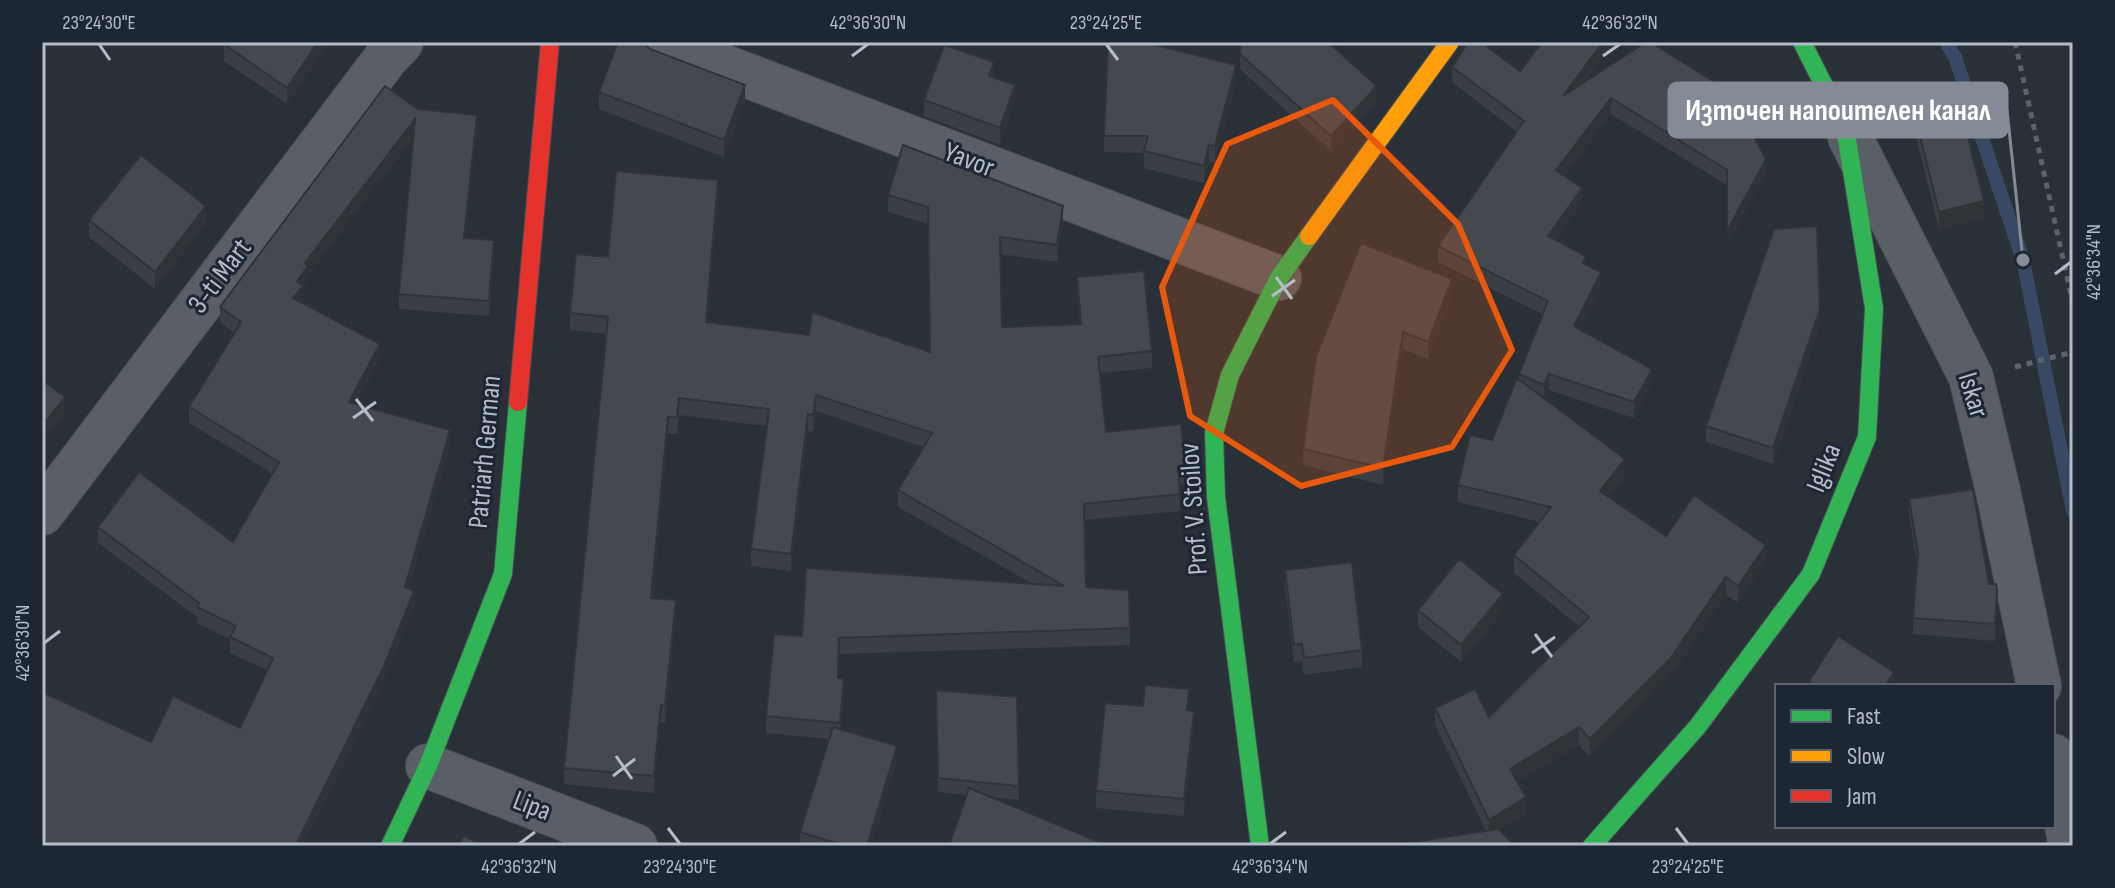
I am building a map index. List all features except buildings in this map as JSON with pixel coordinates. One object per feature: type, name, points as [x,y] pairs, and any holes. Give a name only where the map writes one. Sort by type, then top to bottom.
[{"type":"street","name":"3-ti Mart","points":[[42,513],[401,42]]},
{"type":"street","name":"Patriarh German","points":[[390,846],[428,766],[503,574],[550,42]]},
{"type":"street","name":"Yavor","points":[[659,42],[1279,278]]},
{"type":"street","name":"Prof. V. Stoilov","points":[[1260,846],[1216,497],[1214,433],[1230,375],[1279,278],[1450,42]]},
{"type":"street","name":"Iglika","points":[[1592,846],[1698,726],[1811,574],[1867,437],[1874,308],[1845,127],[1802,42]]},
{"type":"street","name":"Iskar","points":[[1845,127],[1971,377],[2039,684]]},
{"type":"street","name":"Lipa","points":[[428,766],[635,846]]},
{"type":"street","points":[[2055,766],[2071,846]]},
{"type":"path","points":[[2015,42],[2073,304]]},
{"type":"path","points":[[2007,369],[2073,352]]},
{"type":"highlighted area","points":[[1333,100],[1458,224],[1512,350],[1452,447],[1301,486],[1190,416],[1162,287],[1227,144]]},
{"type":"waterway","points":[[1946,42],[1955,57],[2023,260],[2073,511]]},
{"type":"traffic: fast","points":[[1592,846],[1698,726],[1811,574],[1867,437],[1874,308],[1845,127],[1802,42]]},
{"type":"traffic: fast","points":[[1260,846],[1216,497],[1214,433],[1230,375],[1279,278],[1309,236]]},
{"type":"traffic: fast","points":[[390,846],[428,766],[503,574],[518,402]]},
{"type":"traffic: slow","points":[[1309,236],[1450,42]]},
{"type":"traffic: jam","points":[[518,402],[550,42]]},
{"type":"place","name":"Източен напоителен канал","points":[[2023,260]]}]
